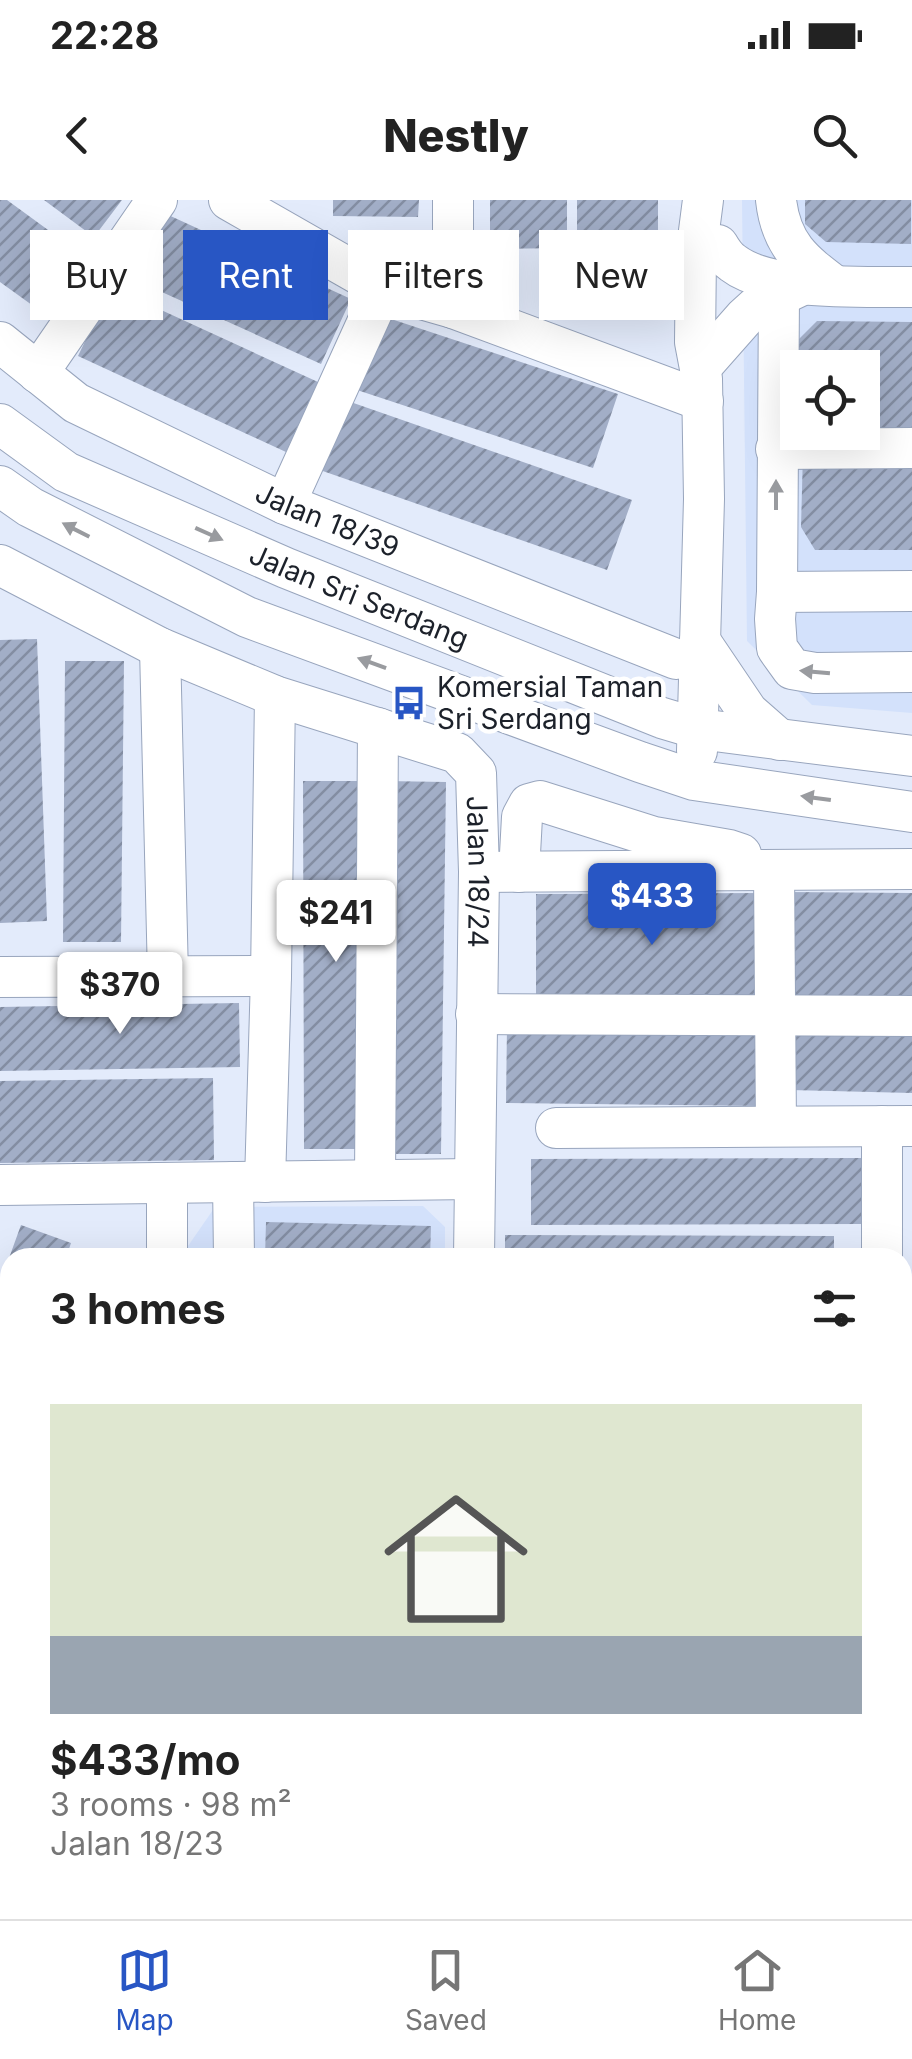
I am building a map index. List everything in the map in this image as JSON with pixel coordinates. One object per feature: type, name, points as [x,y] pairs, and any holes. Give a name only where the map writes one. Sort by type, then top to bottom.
[{"type":"street","points":[[38,373],[157,200]]},
{"type":"street","points":[[229,200],[348,268]]},
{"type":"street","points":[[452,200],[452,230]]},
{"type":"street","points":[[694,780],[699,729],[688,650],[718,246],[714,216],[705,200]]},
{"type":"street","points":[[705,200],[696,254],[695,342],[708,371]]},
{"type":"street","points":[[776,200],[778,217],[802,260],[805,288],[776,449],[777,648],[792,669],[815,673],[912,672]]},
{"type":"street","points":[[718,246],[730,262],[744,270],[805,288],[912,287]]},
{"type":"street","points":[[485,320],[645,381],[708,371],[745,316],[756,307],[805,288]]},
{"type":"street","points":[[645,381],[682,347],[691,332],[696,310]]},
{"type":"street","points":[[285,504],[368,320]]},
{"type":"street","name":"Jalan 18/39","points":[[0,342],[76,403],[285,504],[688,650]]},
{"type":"street","points":[[645,381],[704,462]]},
{"type":"street","name":"Jalan Sri Serdang","points":[[0,424],[66,472],[286,568],[662,718],[699,729],[912,756]]},
{"type":"street","points":[[776,449],[912,448]]},
{"type":"street","name":"Jalan Sri Serdang","points":[[0,486],[30,507],[246,617],[640,762],[694,780],[912,812]]},
{"type":"street","name":"Jalan 18/24","points":[[0,564],[160,648],[275,696],[458,753],[476,773],[479,872],[474,1248]]},
{"type":"street","points":[[777,592],[912,592]]},
{"type":"street","points":[[160,648],[168,976]]},
{"type":"street","points":[[592,690],[650,676],[688,650]]},
{"type":"street","points":[[688,650],[780,740]]},
{"type":"street","points":[[236,1248],[249,1182],[271,976],[275,696]]},
{"type":"street","points":[[375,1180],[378,728]]},
{"type":"street","points":[[519,872],[522,817],[529,804],[540,801],[654,836],[729,850],[769,871]]},
{"type":"street","points":[[479,872],[912,870]]},
{"type":"street","points":[[769,871],[776,1126]]},
{"type":"street","points":[[0,977],[271,976]]},
{"type":"street","points":[[476,1014],[912,1016]]},
{"type":"street","points":[[556,1128],[897,1126],[883,1248]]},
{"type":"street","points":[[0,1184],[473,1179]]},
{"type":"street","points":[[167,1248],[168,1183]]},
{"type":"shaded area","points":[[742,200],[912,200],[912,713],[812,705],[747,641]]},
{"type":"shaded area","points":[[423,1206],[445,1227],[445,1248],[188,1248],[215,1207]]},
{"type":"building","points":[[0,200],[7,200],[48,230],[30,230],[30,304],[0,282]]},
{"type":"building","points":[[44,200],[122,200],[99,230],[85,230]]},
{"type":"building","points":[[333,200],[419,200],[418,217],[333,216]]},
{"type":"building","points":[[490,200],[567,200],[567,230],[539,230],[539,248],[519,249],[519,230],[490,230]]},
{"type":"building","points":[[577,200],[658,200],[658,230],[577,230]]},
{"type":"building","points":[[805,200],[911,200],[911,244],[826,242],[805,224]]},
{"type":"building","points":[[164,213],[201,230],[183,230],[183,302],[163,293],[163,230],[156,230]]},
{"type":"building","points":[[328,288],[348,298],[348,306],[321,364],[224,320],[328,320]]},
{"type":"building","points":[[163,311],[318,382],[286,452],[78,356],[95,320],[163,320]]},
{"type":"building","points":[[381,320],[394,320],[618,394],[593,468],[357,390]]},
{"type":"building","points":[[817,321],[912,322],[912,428],[880,428],[880,350],[798,350],[798,340]]},
{"type":"building","points":[[342,399],[632,500],[607,570],[317,469]]},
{"type":"building","points":[[803,453],[912,453],[912,550],[815,550],[801,527]]},
{"type":"building","points":[[37,639],[47,921],[0,923],[0,640]]},
{"type":"building","points":[[65,661],[124,661],[121,942],[63,942]]},
{"type":"building","points":[[303,781],[368,781],[368,1149],[304,1149]]},
{"type":"building","points":[[385,781],[446,782],[441,1154],[381,1154]]},
{"type":"building","points":[[786,892],[912,893],[912,1005],[787,1005]]},
{"type":"building","points":[[767,893],[768,1001],[536,1002],[536,894]]},
{"type":"building","points":[[239,1003],[240,1067],[0,1071],[0,1007]]},
{"type":"building","points":[[507,1025],[760,1029],[759,1106],[506,1103]]},
{"type":"building","points":[[792,1028],[912,1031],[912,1093],[790,1090]]},
{"type":"building","points":[[213,1078],[214,1160],[0,1163],[0,1081]]},
{"type":"building","points":[[862,1158],[862,1224],[531,1225],[531,1159]]},
{"type":"building","points":[[266,1222],[431,1226],[430,1248],[265,1248]]},
{"type":"building","points":[[21,1225],[71,1243],[69,1248],[13,1248]]},
{"type":"building","points":[[505,1235],[834,1236],[834,1248],[505,1248]]},
{"type":"place","name":"Komersial Taman Sri Serdang","points":[[409,703]]}]
